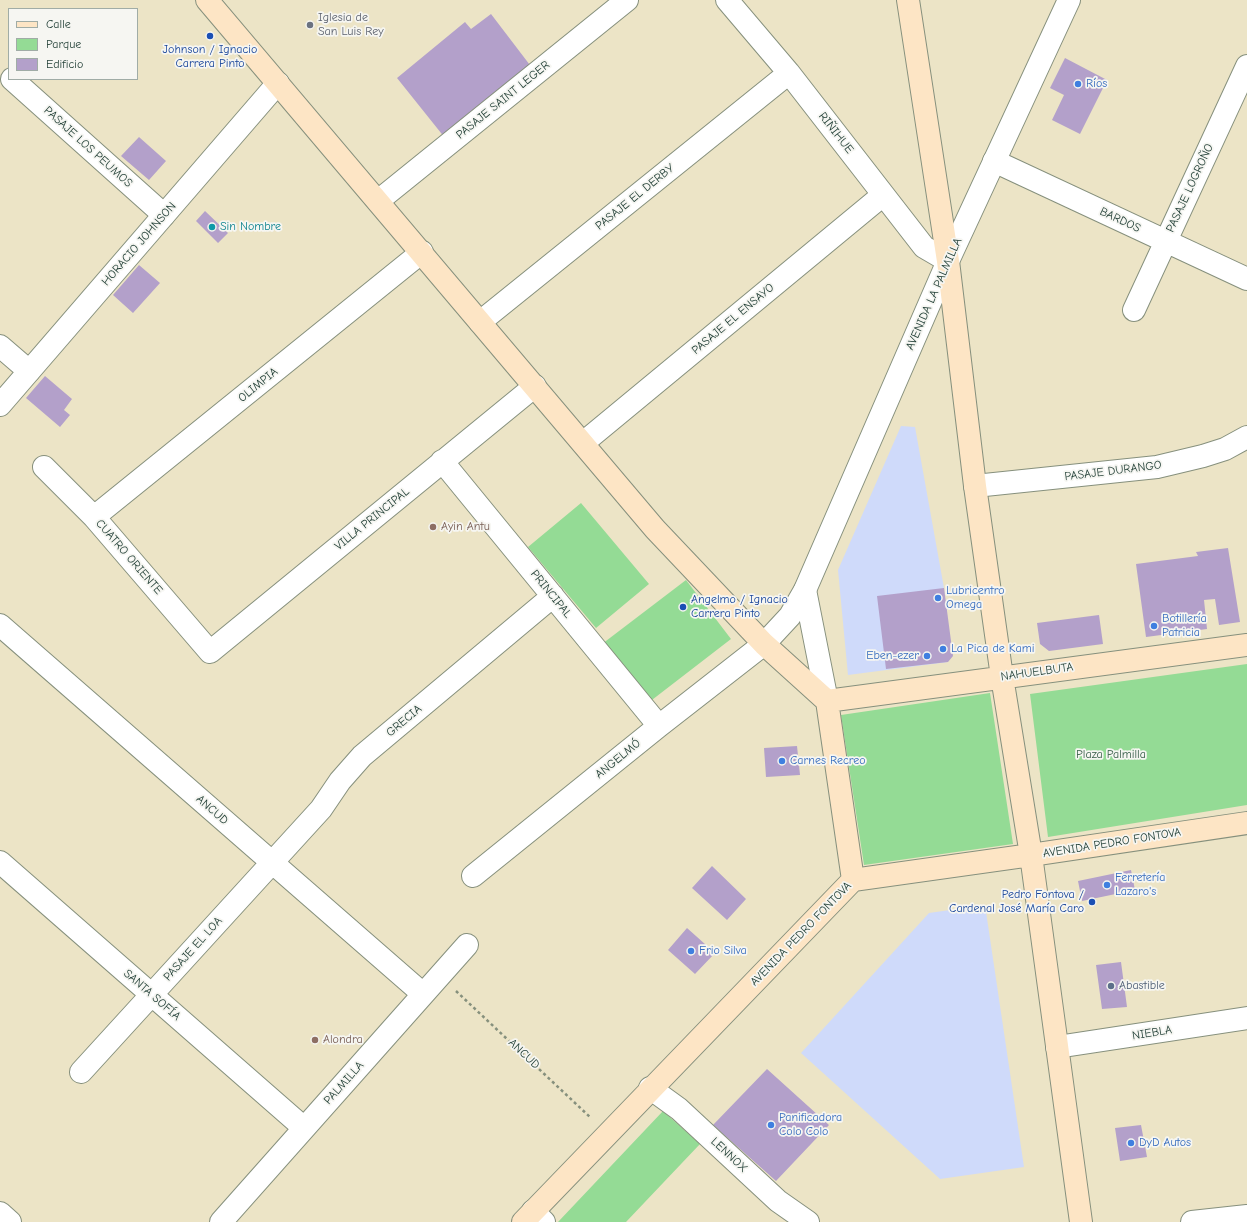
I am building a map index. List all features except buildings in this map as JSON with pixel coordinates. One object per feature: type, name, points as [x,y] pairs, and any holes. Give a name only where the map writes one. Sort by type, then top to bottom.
[{"type":"main road","points":[[207,0],[422,252],[655,529],[764,644],[827,701],[853,880]]},
{"type":"main road","points":[[908,0],[948,261],[975,486],[1002,677],[1031,855],[1081,1222]]},
{"type":"main road","name":"NAHUELBUTA","points":[[827,701],[1247,645]]},
{"type":"main road","name":"AVENIDA PEDRO FONTOVA","points":[[534,1218],[607,1133],[853,880],[1247,823]]},
{"type":"street","name":"PASAJE SAINT LEGER","points":[[378,201],[627,0]]},
{"type":"street","name":"RIÑIHUE","points":[[727,0],[789,73],[924,247],[948,261]]},
{"type":"street","name":"AVENIDA LA PALMILLA","points":[[764,644],[790,616],[805,590],[948,261],[1069,0]]},
{"type":"street","name":"PASAJE LOGROÑO","points":[[1134,310],[1247,66]]},
{"type":"street","points":[[0,68],[8,75]]},
{"type":"street","name":"PASAJE EL DERBY","points":[[480,322],[789,73]]},
{"type":"street","name":"PASAJE LOS PEUMOS","points":[[13,80],[164,215]]},
{"type":"street","name":"HORACIO JOHNSON","points":[[0,405],[278,83]]},
{"type":"street","name":"BARDOS","points":[[994,161],[1247,279]]},
{"type":"street","name":"PASAJE EL ENSAYO","points":[[583,443],[883,195]]},
{"type":"street","name":"OLIMPIA","points":[[94,517],[422,252]]},
{"type":"street","points":[[0,346],[29,371]]},
{"type":"street","name":"VILLA PRINCIPAL","points":[[210,652],[534,386]]},
{"type":"street","name":"PASAJE DURANGO","points":[[975,486],[1157,467],[1225,449],[1247,437]]},
{"type":"street","name":"PRINCIPAL","points":[[442,461],[659,726]]},
{"type":"street","name":"CUATRO ORIENTE","points":[[44,466],[94,517],[210,652]]},
{"type":"street","points":[[805,590],[827,701]]},
{"type":"street","name":"GRECIA","points":[[272,862],[321,809],[340,781],[362,756],[553,596]]},
{"type":"street","name":"ANCUD","points":[[0,625],[423,994]]},
{"type":"street","name":"ANGELMÓ","points":[[473,876],[659,726],[764,644]]},
{"type":"street","name":"SANTA SOFÍA","points":[[0,862],[304,1128]]},
{"type":"street","name":"PASAJE EL LOA","points":[[81,1072],[272,862]]},
{"type":"street","name":"PALMILLA","points":[[221,1222],[466,945]]},
{"type":"street","name":"NIEBLA","points":[[1057,1047],[1247,1018]]},
{"type":"street","name":"LENNOX","points":[[650,1088],[678,1108],[778,1201],[808,1222]]},
{"type":"street","points":[[0,1213],[10,1222]]},
{"type":"street","points":[[1192,1222],[1247,1216]]},
{"type":"path","name":"ANCUD","points":[[440,975],[607,1133]]},
{"type":"shaded area","points":[[901,426],[915,427],[944,588],[948,662],[848,675],[838,570]]},
{"type":"shaded area","points":[[985,905],[1024,1167],[940,1179],[801,1053],[929,913]]},
{"type":"green space","points":[[581,503],[649,584],[596,628],[528,547]]},
{"type":"green space","points":[[686,580],[731,639],[648,703],[602,644]]},
{"type":"green space","name":"Plaza Palmilla","points":[[1247,664],[1247,805],[1048,837],[1030,694]]},
{"type":"green space","points":[[990,693],[1013,844],[864,865],[841,715]]},
{"type":"green space","points":[[663,1111],[700,1144],[626,1222],[558,1222]]},
{"type":"place","name":"Iglesia de San Luis Rey","points":[[310,25]]},
{"type":"place","name":"Johnson / Ignacio Carrera Pinto","points":[[210,36]]},
{"type":"place","name":"Ríos","points":[[1078,84]]},
{"type":"place","name":"Sin Nombre","points":[[212,227]]},
{"type":"place","name":"Ayin Antu","points":[[433,527]]},
{"type":"place","name":"Lubricentro Omega","points":[[938,598]]},
{"type":"place","name":"Angelmo / Ignacio Carrera Pinto","points":[[683,607]]},
{"type":"place","name":"Botillería Patricia","points":[[1154,626]]},
{"type":"place","name":"La Pica de Kami","points":[[943,649]]},
{"type":"place","name":"Eben-ezer","points":[[927,656]]},
{"type":"place","name":"Carnes Recreo","points":[[782,761]]},
{"type":"place","name":"Ferretería Lazaro's","points":[[1107,885]]},
{"type":"place","name":"Pedro Fontova / Cardenal José María Caro","points":[[1092,902]]},
{"type":"place","name":"Frio Silva","points":[[691,951]]},
{"type":"place","name":"Abastible","points":[[1111,986]]},
{"type":"place","name":"Alondra","points":[[315,1040]]},
{"type":"place","name":"Panificadora Colo Colo","points":[[771,1125]]},
{"type":"place","name":"DyD Autos","points":[[1131,1143]]}]
